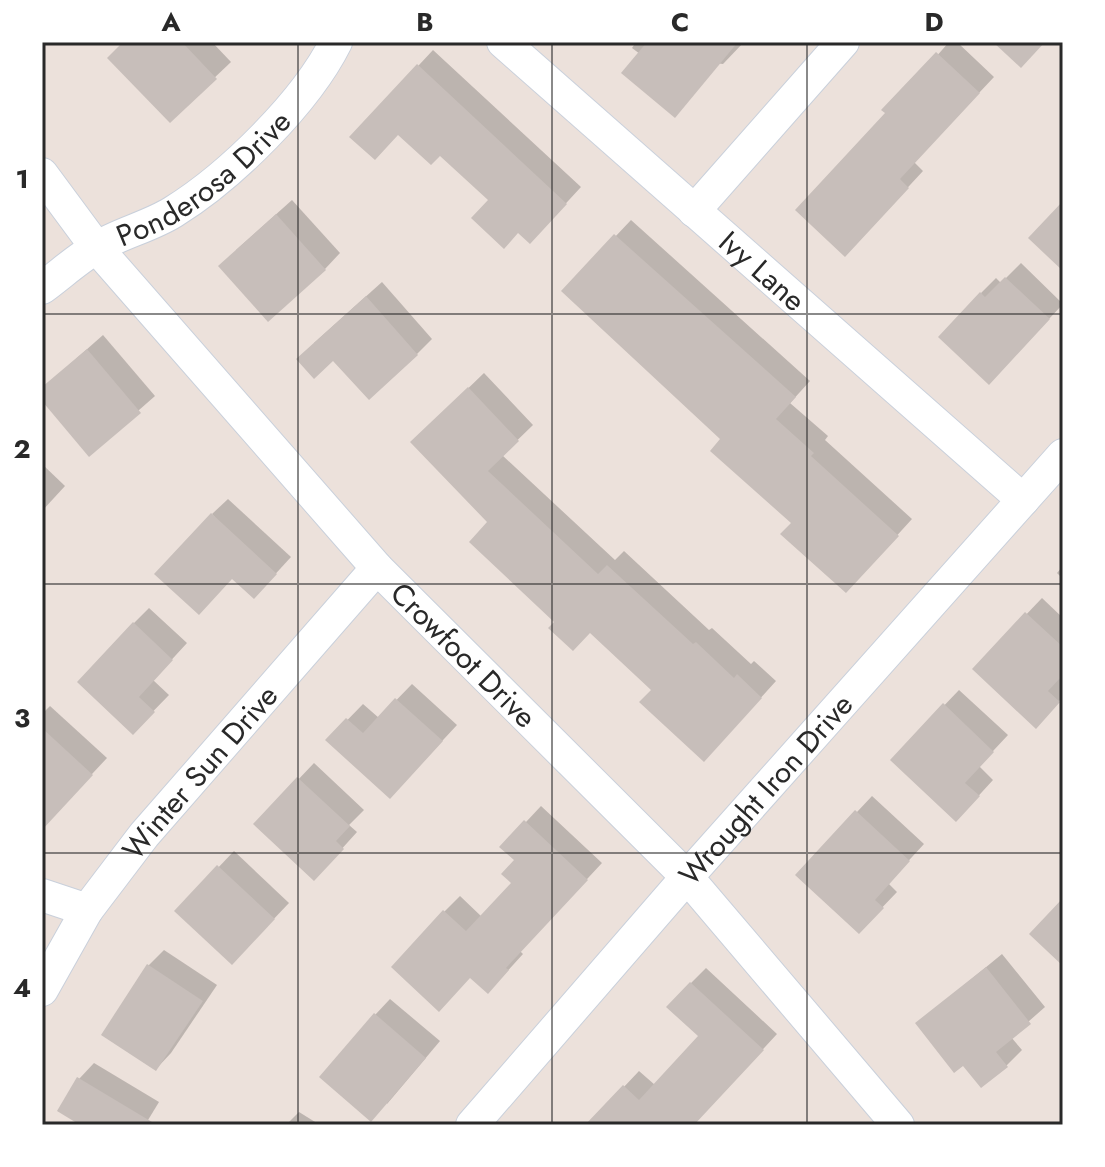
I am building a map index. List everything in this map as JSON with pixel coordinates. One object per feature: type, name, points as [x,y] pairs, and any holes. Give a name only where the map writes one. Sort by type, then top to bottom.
[{"type":"street","name":"Ponderosa Drive","points":[[42,288],[96,247],[173,212],[225,172],[274,127],[323,69],[336,42]]},
{"type":"street","name":"Ivy Lane","points":[[503,42],[1023,500]]},
{"type":"street","points":[[694,211],[843,42]]},
{"type":"street","name":"Crowfoot Drive","points":[[42,174],[96,247],[377,568],[687,877],[898,1125]]},
{"type":"street","name":"Wrought Iron Drive","points":[[472,1125],[687,877],[1063,455]]},
{"type":"street","name":"Winter Sun Drive","points":[[42,990],[87,910],[144,835],[377,568]]},
{"type":"street","points":[[42,895],[87,910]]},
{"type":"building","points":[[123,42],[182,42],[217,79],[170,123],[107,58]]},
{"type":"building","points":[[647,42],[738,42],[675,118],[621,73]]},
{"type":"building","points":[[993,42],[1045,42],[1021,68]]},
{"type":"building","points":[[936,52],[980,93],[900,179],[909,188],[845,257],[795,210],[885,113],[881,110]]},
{"type":"building","points":[[417,64],[567,204],[530,244],[518,233],[504,249],[471,218],[488,200],[440,156],[431,165],[398,135],[375,160],[349,137]]},
{"type":"building","points":[[1063,201],[1063,271],[1028,238]]},
{"type":"building","points":[[276,214],[326,270],[268,322],[218,266]]},
{"type":"building","points":[[614,234],[796,397],[776,419],[814,453],[811,456],[899,536],[846,593],[780,534],[791,523],[710,451],[720,439],[561,291]]},
{"type":"building","points":[[1005,277],[1050,319],[989,385],[938,337],[980,292],[985,297]]},
{"type":"building","points":[[366,296],[418,355],[369,400],[333,361],[314,379],[296,359]]},
{"type":"building","points":[[87,349],[141,413],[89,457],[42,401],[42,387]]},
{"type":"building","points":[[468,387],[519,441],[488,471],[598,574],[607,565],[693,644],[696,642],[734,678],[737,674],[762,698],[704,762],[639,702],[651,690],[590,633],[573,651],[548,628],[554,622],[469,542],[487,522],[410,442]]},
{"type":"building","points":[[211,513],[277,574],[254,599],[232,579],[199,615],[154,574]]},
{"type":"building","points":[[1025,612],[1063,647],[1063,675],[1048,691],[1060,702],[1036,729],[972,669]]},
{"type":"building","points":[[133,622],[173,660],[139,697],[155,712],[133,735],[77,682]]},
{"type":"building","points":[[395,698],[443,741],[390,799],[325,740],[346,718],[363,733]]},
{"type":"building","points":[[943,703],[994,752],[965,783],[980,796],[956,822],[890,760]]},
{"type":"building","points":[[42,728],[93,775],[42,830]]},
{"type":"building","points":[[297,777],[350,826],[336,841],[344,849],[314,881],[253,824]]},
{"type":"building","points":[[855,810],[910,861],[875,900],[884,908],[859,934],[795,875]]},
{"type":"building","points":[[524,820],[588,880],[506,968],[509,970],[488,994],[470,978],[439,1012],[391,967],[443,910],[466,931],[511,883],[501,874],[514,860],[499,847]]},
{"type":"building","points":[[217,865],[275,919],[232,965],[174,911]]},
{"type":"building","points":[[1063,898],[1063,966],[1029,934]]},
{"type":"building","points":[[147,964],[203,1001],[156,1071],[101,1035]]},
{"type":"building","points":[[986,967],[1031,1024],[996,1052],[1008,1067],[981,1088],[963,1066],[954,1073],[915,1023]]},
{"type":"building","points":[[690,982],[764,1050],[694,1125],[585,1125],[623,1085],[639,1100],[698,1036],[666,1007]]},
{"type":"building","points":[[374,1013],[426,1058],[371,1122],[319,1077]]},
{"type":"building","points":[[77,1077],[157,1125],[80,1125],[57,1111]]}]
